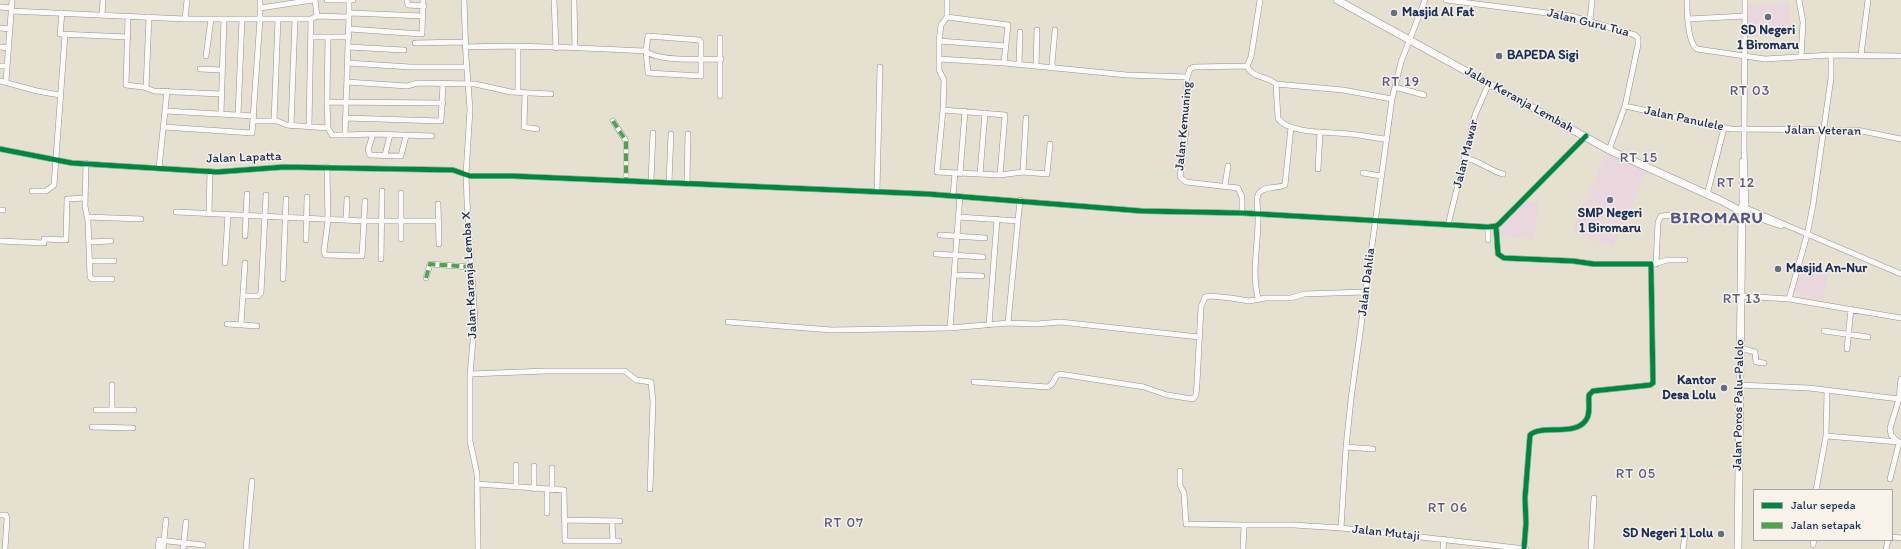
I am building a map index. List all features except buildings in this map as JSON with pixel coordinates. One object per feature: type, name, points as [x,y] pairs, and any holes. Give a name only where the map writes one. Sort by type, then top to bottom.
[{"type":"main road","name":"Jalan Keranja Lembah","points":[[1337,0],[1609,150],[1679,181],[1680,183],[1744,210]]},
{"type":"main road","points":[[1679,181],[1708,191],[1744,210]]},
{"type":"main road","name":"Jalan Poros Palu-Palolo","points":[[1738,549],[1740,296],[1744,210]]},
{"type":"street","points":[[6,82],[12,0]]},
{"type":"street","points":[[102,15],[103,0]]},
{"type":"street","points":[[185,20],[187,0]]},
{"type":"street","points":[[164,127],[253,133],[260,0]]},
{"type":"street","points":[[260,8],[314,0],[317,16]]},
{"type":"street","points":[[327,0],[353,0]]},
{"type":"street","points":[[345,136],[349,0]]},
{"type":"street","points":[[349,29],[421,34],[423,32],[424,3],[408,5],[407,0]]},
{"type":"street","name":"Jalan Karanja Lemba X","points":[[464,0],[466,67],[470,118],[466,174],[470,267],[475,320],[470,374],[470,442],[477,484],[478,549]]},
{"type":"street","points":[[554,0],[556,48]]},
{"type":"street","points":[[574,0],[575,48]]},
{"type":"street","points":[[947,0],[947,17],[941,24],[939,41],[939,70],[944,80],[943,110],[937,172],[1000,175],[1023,172],[1047,174],[1050,144]]},
{"type":"street","points":[[1260,0],[1251,57],[1247,66],[1253,74],[1270,80],[1276,84],[1347,91],[1392,99]]},
{"type":"street","points":[[1410,40],[1425,0]]},
{"type":"street","name":"Jalan Guru Tua","points":[[1446,0],[1546,11],[1590,21],[1632,33],[1638,38],[1638,45],[1625,106],[1609,150]]},
{"type":"street","points":[[1590,21],[1592,0]]},
{"type":"street","points":[[1688,0],[1688,19],[1694,47],[1744,57],[1765,59],[1831,55],[1901,56]]},
{"type":"street","points":[[1745,0],[1744,210],[1792,227],[1799,232],[1901,274]]},
{"type":"street","points":[[1799,0],[1803,22],[1802,57]]},
{"type":"street","points":[[1861,55],[1868,0]]},
{"type":"street","points":[[0,7],[62,13],[185,20],[295,19],[317,16],[349,16],[351,13],[423,16]]},
{"type":"street","points":[[62,13],[60,34],[128,37]]},
{"type":"street","points":[[128,16],[126,85],[146,88],[154,91],[221,94]]},
{"type":"street","points":[[1688,19],[1745,16]]},
{"type":"street","points":[[146,88],[149,17]]},
{"type":"street","points":[[947,17],[1008,25],[1004,63]]},
{"type":"street","points":[[309,126],[311,18]]},
{"type":"street","points":[[206,56],[211,19]]},
{"type":"street","points":[[221,114],[224,19]]},
{"type":"street","points":[[238,115],[242,19]]},
{"type":"street","points":[[274,121],[278,19]]},
{"type":"street","points":[[291,126],[295,19]]},
{"type":"street","points":[[0,28],[10,29]]},
{"type":"street","points":[[1036,66],[1037,30]]},
{"type":"street","points":[[1053,68],[1052,63],[1055,30]]},
{"type":"street","points":[[1019,65],[1020,32]]},
{"type":"street","points":[[32,191],[46,191],[53,188],[64,35]]},
{"type":"street","points":[[649,35],[699,40],[701,42],[702,59],[701,76],[649,74],[647,72],[646,51],[649,35]]},
{"type":"street","points":[[311,36],[349,37]]},
{"type":"street","points":[[328,37],[328,128],[332,134],[345,136],[373,134],[432,136]]},
{"type":"street","points":[[720,38],[720,96]]},
{"type":"street","name":"Jalan Dahlia","points":[[1341,528],[1346,447],[1386,139],[1392,99],[1399,67],[1410,40]]},
{"type":"street","points":[[939,41],[1006,46]]},
{"type":"street","points":[[415,43],[646,51],[653,55],[721,59]]},
{"type":"street","points":[[518,46],[518,92]]},
{"type":"street","points":[[0,47],[8,48]]},
{"type":"street","points":[[348,47],[404,50]]},
{"type":"street","points":[[1789,299],[1807,235],[1831,78],[1831,55]]},
{"type":"street","points":[[939,59],[1004,63],[1127,75],[1187,77]]},
{"type":"street","points":[[348,63],[410,67],[466,67]]},
{"type":"street","points":[[0,66],[7,66]]},
{"type":"street","name":"Jalan Kemuning","points":[[1242,213],[1242,197],[1240,189],[1225,185],[1186,182],[1180,177],[1186,130],[1187,77],[1190,69],[1194,67],[1247,66]]},
{"type":"street","points":[[877,192],[880,67]]},
{"type":"street","points":[[200,69],[222,70]]},
{"type":"street","points":[[0,81],[24,88],[60,95]]},
{"type":"street","points":[[347,82],[407,86],[418,83],[468,84],[525,93],[551,94]]},
{"type":"street","name":"Jalan Mawar","points":[[1448,225],[1475,115],[1489,83]]},
{"type":"street","points":[[346,118],[442,121],[443,84]]},
{"type":"street","points":[[1276,84],[1278,118],[1281,123],[1291,127],[1320,132],[1386,139]]},
{"type":"street","points":[[1395,87],[1424,95]]},
{"type":"street","points":[[159,168],[167,91]]},
{"type":"street","points":[[525,93],[524,127],[537,129]]},
{"type":"street","points":[[328,102],[443,103]]},
{"type":"street","name":"Jalan Panulele","points":[[1625,106],[1724,128],[1744,130]]},
{"type":"street","points":[[166,110],[238,115],[254,119],[274,121],[291,126],[328,128]]},
{"type":"street","points":[[943,110],[1005,115],[1000,175]]},
{"type":"street","points":[[953,195],[965,111]]},
{"type":"street","points":[[980,174],[985,113]]},
{"type":"street","points":[[1023,172],[1026,118]]},
{"type":"street","points":[[613,121],[626,141],[626,180]]},
{"type":"street","points":[[1258,298],[1255,271],[1259,194],[1266,188],[1286,185],[1291,127]]},
{"type":"street","points":[[1708,191],[1724,128]]},
{"type":"street","name":"Jalan Veteran","points":[[1744,130],[1864,131],[1901,139]]},
{"type":"street","points":[[1318,169],[1320,132]]},
{"type":"street","points":[[651,181],[653,133]]},
{"type":"street","points":[[373,134],[369,154],[402,155],[406,136]]},
{"type":"street","points":[[669,182],[671,134]]},
{"type":"street","points":[[687,183],[688,134]]},
{"type":"street","points":[[385,155],[390,135]]},
{"type":"street","points":[[1586,136],[1496,226],[1498,254],[1504,258],[1594,264],[1654,264],[1667,260],[1685,260]]},
{"type":"street","name":"Jalan Lapatta","points":[[0,149],[14,150],[56,161],[223,172],[284,167],[453,170],[479,177],[512,176],[626,180],[953,195],[1135,211],[1242,213],[1448,225],[1496,226]]},
{"type":"street","points":[[1465,158],[1478,161],[1494,171],[1503,174]]},
{"type":"street","points":[[86,163],[85,198],[91,279],[112,279]]},
{"type":"street","points":[[1225,185],[1228,166]]},
{"type":"street","points":[[327,167],[328,220],[324,254],[357,257],[362,256],[365,201]]},
{"type":"street","points":[[209,213],[210,171]]},
{"type":"street","points":[[1363,173],[1381,176]]},
{"type":"street","points":[[381,259],[382,191]]},
{"type":"street","points":[[401,193],[401,239]]},
{"type":"street","points":[[245,236],[247,194]]},
{"type":"street","points":[[243,296],[258,296],[261,293],[266,196]]},
{"type":"street","points":[[950,328],[960,196]]},
{"type":"street","points":[[306,240],[307,197]]},
{"type":"street","points":[[0,240],[44,242],[44,239],[66,240],[67,199],[85,198]]},
{"type":"street","points":[[346,220],[347,199]]},
{"type":"street","points":[[283,279],[286,200]]},
{"type":"street","points":[[1008,323],[1020,200]]},
{"type":"street","points":[[438,204],[439,244]]},
{"type":"street","points":[[176,212],[228,214],[265,218],[381,222],[439,221]]},
{"type":"street","points":[[225,263],[228,214]]},
{"type":"street","points":[[1525,549],[1527,455],[1529,438],[1532,433],[1565,430],[1586,420],[1588,398],[1591,392],[1604,389],[1652,384],[1654,264],[1658,222],[1661,216],[1671,215]]},
{"type":"street","points":[[87,217],[140,219]]},
{"type":"street","points":[[959,218],[1018,221]]},
{"type":"street","points":[[989,325],[997,220]]},
{"type":"street","points":[[1488,227],[1488,240]]},
{"type":"street","points":[[940,235],[985,238]]},
{"type":"street","points":[[89,242],[111,241]]},
{"type":"street","points":[[936,254],[983,257]]},
{"type":"street","points":[[89,261],[114,261]]},
{"type":"street","points":[[241,324],[245,263]]},
{"type":"street","points":[[426,278],[430,264],[470,267]]},
{"type":"street","points":[[955,275],[982,276]]},
{"type":"street","points":[[974,382],[1048,387],[1052,384],[1056,376],[1060,374],[1144,387],[1167,395],[1193,398],[1196,395],[1201,303],[1205,297],[1210,296],[1249,301],[1258,298],[1291,298],[1304,294],[1365,292]]},
{"type":"street","points":[[1740,296],[1789,299],[1901,318]]},
{"type":"street","points":[[1847,349],[1851,309]]},
{"type":"street","points":[[728,322],[832,330],[950,328],[1008,323],[1036,324],[1060,322],[1199,337]]},
{"type":"street","points":[[227,324],[257,326]]},
{"type":"street","points":[[1824,331],[1868,337]]},
{"type":"street","points":[[1740,348],[1755,352],[1756,362],[1764,363]]},
{"type":"street","points":[[470,374],[538,371],[625,371],[636,380],[651,382],[653,402],[650,489]]},
{"type":"street","points":[[1899,442],[1891,435],[1890,428],[1899,399],[1901,378]]},
{"type":"street","points":[[112,385],[112,410]]},
{"type":"street","points":[[1739,385],[1861,393],[1899,399]]},
{"type":"street","points":[[1816,489],[1826,436],[1827,391]]},
{"type":"street","points":[[96,410],[134,410]]},
{"type":"street","points":[[92,427],[133,428]]},
{"type":"street","points":[[1826,436],[1899,442]]},
{"type":"street","points":[[1890,479],[1899,442]]},
{"type":"street","points":[[1346,447],[1373,449]]},
{"type":"street","points":[[516,465],[516,487]]},
{"type":"street","points":[[534,466],[534,489]]},
{"type":"street","points":[[547,513],[552,468]]},
{"type":"street","name":"Jalan Mutaji","points":[[1180,471],[1181,489],[1184,493],[1186,524],[1294,525],[1341,528],[1525,549]]},
{"type":"street","points":[[246,549],[252,481]]},
{"type":"street","points":[[477,484],[564,490],[565,541],[619,541]]},
{"type":"street","points":[[1591,549],[1594,498]]},
{"type":"street","points":[[0,515],[6,515],[7,519],[5,549]]},
{"type":"street","points":[[163,549],[166,520]]},
{"type":"street","points":[[564,520],[620,521]]},
{"type":"street","points":[[612,521],[613,541]]},
{"type":"street","points":[[183,549],[186,522]]},
{"type":"street","points":[[1243,549],[1244,525]]},
{"type":"street","points":[[1683,549],[1685,535]]},
{"type":"street","points":[[1443,549],[1444,539]]},
{"type":"street","points":[[158,549],[159,540],[203,545]]},
{"type":"shaded area","name":"SD Negeri 1 Biromaru","points":[[1790,3],[1790,29],[1780,36],[1747,36],[1746,5]]},
{"type":"shaded area","name":"SMP Negeri 1 Biromaru","points":[[1607,151],[1648,169],[1613,248],[1572,231]]},
{"type":"shaded area","points":[[1524,201],[1539,202],[1534,240],[1499,235],[1500,225]]},
{"type":"shaded area","points":[[1802,265],[1829,272],[1823,300],[1793,293]]},
{"type":"marked path","points":[[613,121],[626,141],[626,180]]},
{"type":"marked path","points":[[426,278],[430,264],[470,267]]},
{"type":"cycle path","points":[[0,149],[72,163],[217,172],[284,167],[453,170],[470,176],[512,176],[928,194],[1142,211],[1242,213],[1488,227],[1499,224],[1586,136]]},
{"type":"cycle path","points":[[1496,226],[1498,254],[1504,258],[1573,261],[1594,264],[1651,264],[1653,383],[1650,385],[1593,391],[1589,395],[1588,417],[1581,425],[1574,428],[1542,430],[1530,435],[1525,498],[1526,523],[1524,549]]},
{"type":"place","name":"Masjid Al Fat","points":[[1394,13]]},
{"type":"place","name":"SD Negeri 1 Biromaru","points":[[1768,17]]},
{"type":"place","name":"BAPEDA Sigi","points":[[1499,56]]},
{"type":"place","name":"SMP Negeri 1 Biromaru","points":[[1610,200]]},
{"type":"place","name":"Masjid An-Nur","points":[[1778,269]]},
{"type":"place","name":"Kantor Desa Lolu","points":[[1724,388]]},
{"type":"place","name":"SD Negeri 1 Lolu","points":[[1721,534]]},
{"type":"district","name":"RT 19","points":[[1401,82]]},
{"type":"district","name":"RT 03","points":[[1750,91]]},
{"type":"district","name":"RT 15","points":[[1639,158]]},
{"type":"district","name":"RT 12","points":[[1736,183]]},
{"type":"district","name":"BIROMARU","points":[[1717,219]]},
{"type":"district","name":"RT 13","points":[[1742,299]]},
{"type":"district","name":"RT 05","points":[[1636,474]]},
{"type":"district","name":"RT 06","points":[[1448,508]]},
{"type":"district","name":"RT 07","points":[[844,523]]}]
